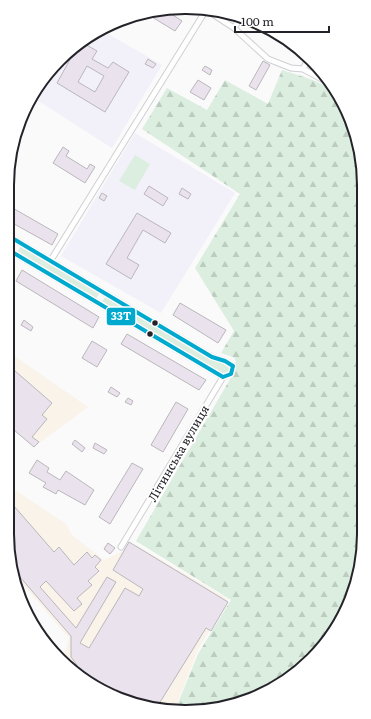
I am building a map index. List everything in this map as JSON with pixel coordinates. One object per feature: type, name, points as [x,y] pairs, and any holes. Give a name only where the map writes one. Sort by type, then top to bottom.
[{"type":"street","points":[[14,239],[51,260],[203,15]]},
{"type":"street","points":[[216,16],[234,28],[268,59],[291,68],[303,69],[319,78]]},
{"type":"street","points":[[234,28],[238,22]]},
{"type":"street","points":[[303,69],[306,64]]},
{"type":"street","points":[[14,253],[223,377]]},
{"type":"street","name":"Літинська вулиця","points":[[51,260],[212,357],[230,363],[233,366],[231,374],[223,377],[121,547]]},
{"type":"shaded area","points":[[107,33],[162,65],[112,148],[37,100],[49,81],[64,64],[81,49]]},
{"type":"shaded area","points":[[135,133],[235,193],[161,313],[61,256]]},
{"type":"shaded area","points":[[14,356],[88,407],[34,447],[14,430]]},
{"type":"shaded area","points":[[14,489],[66,524],[72,535],[104,560],[136,545],[228,599],[198,650],[176,705],[152,702],[130,696],[90,676],[64,655],[69,638],[21,582],[17,567],[14,545]]},
{"type":"green space","points":[[282,70],[324,85],[334,100],[344,120],[354,152],[357,174],[356,556],[348,589],[334,619],[322,638],[307,655],[290,670],[271,682],[241,696],[208,704],[177,705],[198,654],[231,600],[136,541],[233,374],[236,366],[235,358],[221,353],[234,331],[195,268],[240,194],[142,129],[167,88],[207,110],[225,80],[268,104]]},
{"type":"green space","points":[[135,155],[150,164],[135,190],[119,181]]},
{"type":"green space","points":[[21,246],[99,294],[96,299],[18,251]]},
{"type":"green space","points":[[105,297],[210,359],[224,363],[230,370],[228,374],[206,365],[102,302]]},
{"type":"building","points":[[172,14],[182,21],[175,31],[152,17]]},
{"type":"building","points":[[87,45],[97,51],[92,59],[108,68],[113,62],[129,72],[105,112],[57,83],[71,58]],"holes":[[[87,66],[104,76],[95,92],[78,82]]]},
{"type":"building","points":[[148,59],[156,64],[153,68],[145,64]]},
{"type":"building","points":[[263,61],[270,65],[256,90],[249,86]]},
{"type":"building","points":[[205,66],[212,70],[210,75],[202,70]]},
{"type":"building","points":[[198,80],[211,88],[204,100],[190,92]]},
{"type":"building","points":[[63,147],[69,151],[66,156],[87,169],[90,164],[95,167],[85,183],[53,163]]},
{"type":"building","points":[[149,186],[168,198],[163,206],[144,194]]},
{"type":"building","points":[[182,188],[191,194],[188,199],[179,194]]},
{"type":"building","points":[[102,193],[107,196],[104,201],[99,198]]},
{"type":"building","points":[[14,209],[58,234],[52,245],[14,224]]},
{"type":"building","points":[[137,213],[171,233],[165,243],[143,230],[127,258],[139,265],[131,279],[106,264]]},
{"type":"building","points":[[22,270],[99,317],[93,328],[16,281]]},
{"type":"building","points":[[180,303],[226,330],[218,343],[173,315]]},
{"type":"building","points":[[24,320],[33,327],[31,331],[21,325]]},
{"type":"building","points":[[127,334],[206,380],[199,390],[121,344]]},
{"type":"building","points":[[92,341],[107,350],[97,367],[82,358]]},
{"type":"building","points":[[14,370],[52,403],[42,415],[47,419],[32,437],[39,442],[34,447],[14,430]]},
{"type":"building","points":[[111,387],[120,393],[117,397],[108,392]]},
{"type":"building","points":[[128,398],[133,401],[131,405],[125,402]]},
{"type":"building","points":[[176,402],[188,409],[163,452],[151,445]]},
{"type":"building","points":[[75,440],[85,448],[82,452],[72,444]]},
{"type":"building","points":[[95,443],[107,450],[104,454],[93,448]]},
{"type":"building","points":[[37,460],[49,468],[47,472],[60,480],[66,471],[94,490],[85,505],[58,490],[56,494],[43,487],[46,483],[29,473]]},
{"type":"building","points":[[132,463],[143,469],[110,524],[99,517]]},
{"type":"building","points":[[14,506],[54,552],[59,547],[74,565],[87,552],[92,558],[95,555],[101,560],[95,567],[99,571],[88,581],[92,585],[77,598],[82,604],[74,611],[46,581],[40,587],[76,628],[107,577],[116,582],[80,643],[89,648],[125,588],[139,596],[143,589],[113,570],[129,542],[228,602],[211,631],[206,628],[159,703],[120,692],[81,670],[71,657],[71,636],[20,577],[14,545]]},
{"type":"building","points":[[108,543],[115,548],[110,554],[104,549]]},
{"type":"transit line","name":"33T","points":[[14,239],[212,357],[225,361],[233,366],[231,374],[223,377],[14,253]]}]
